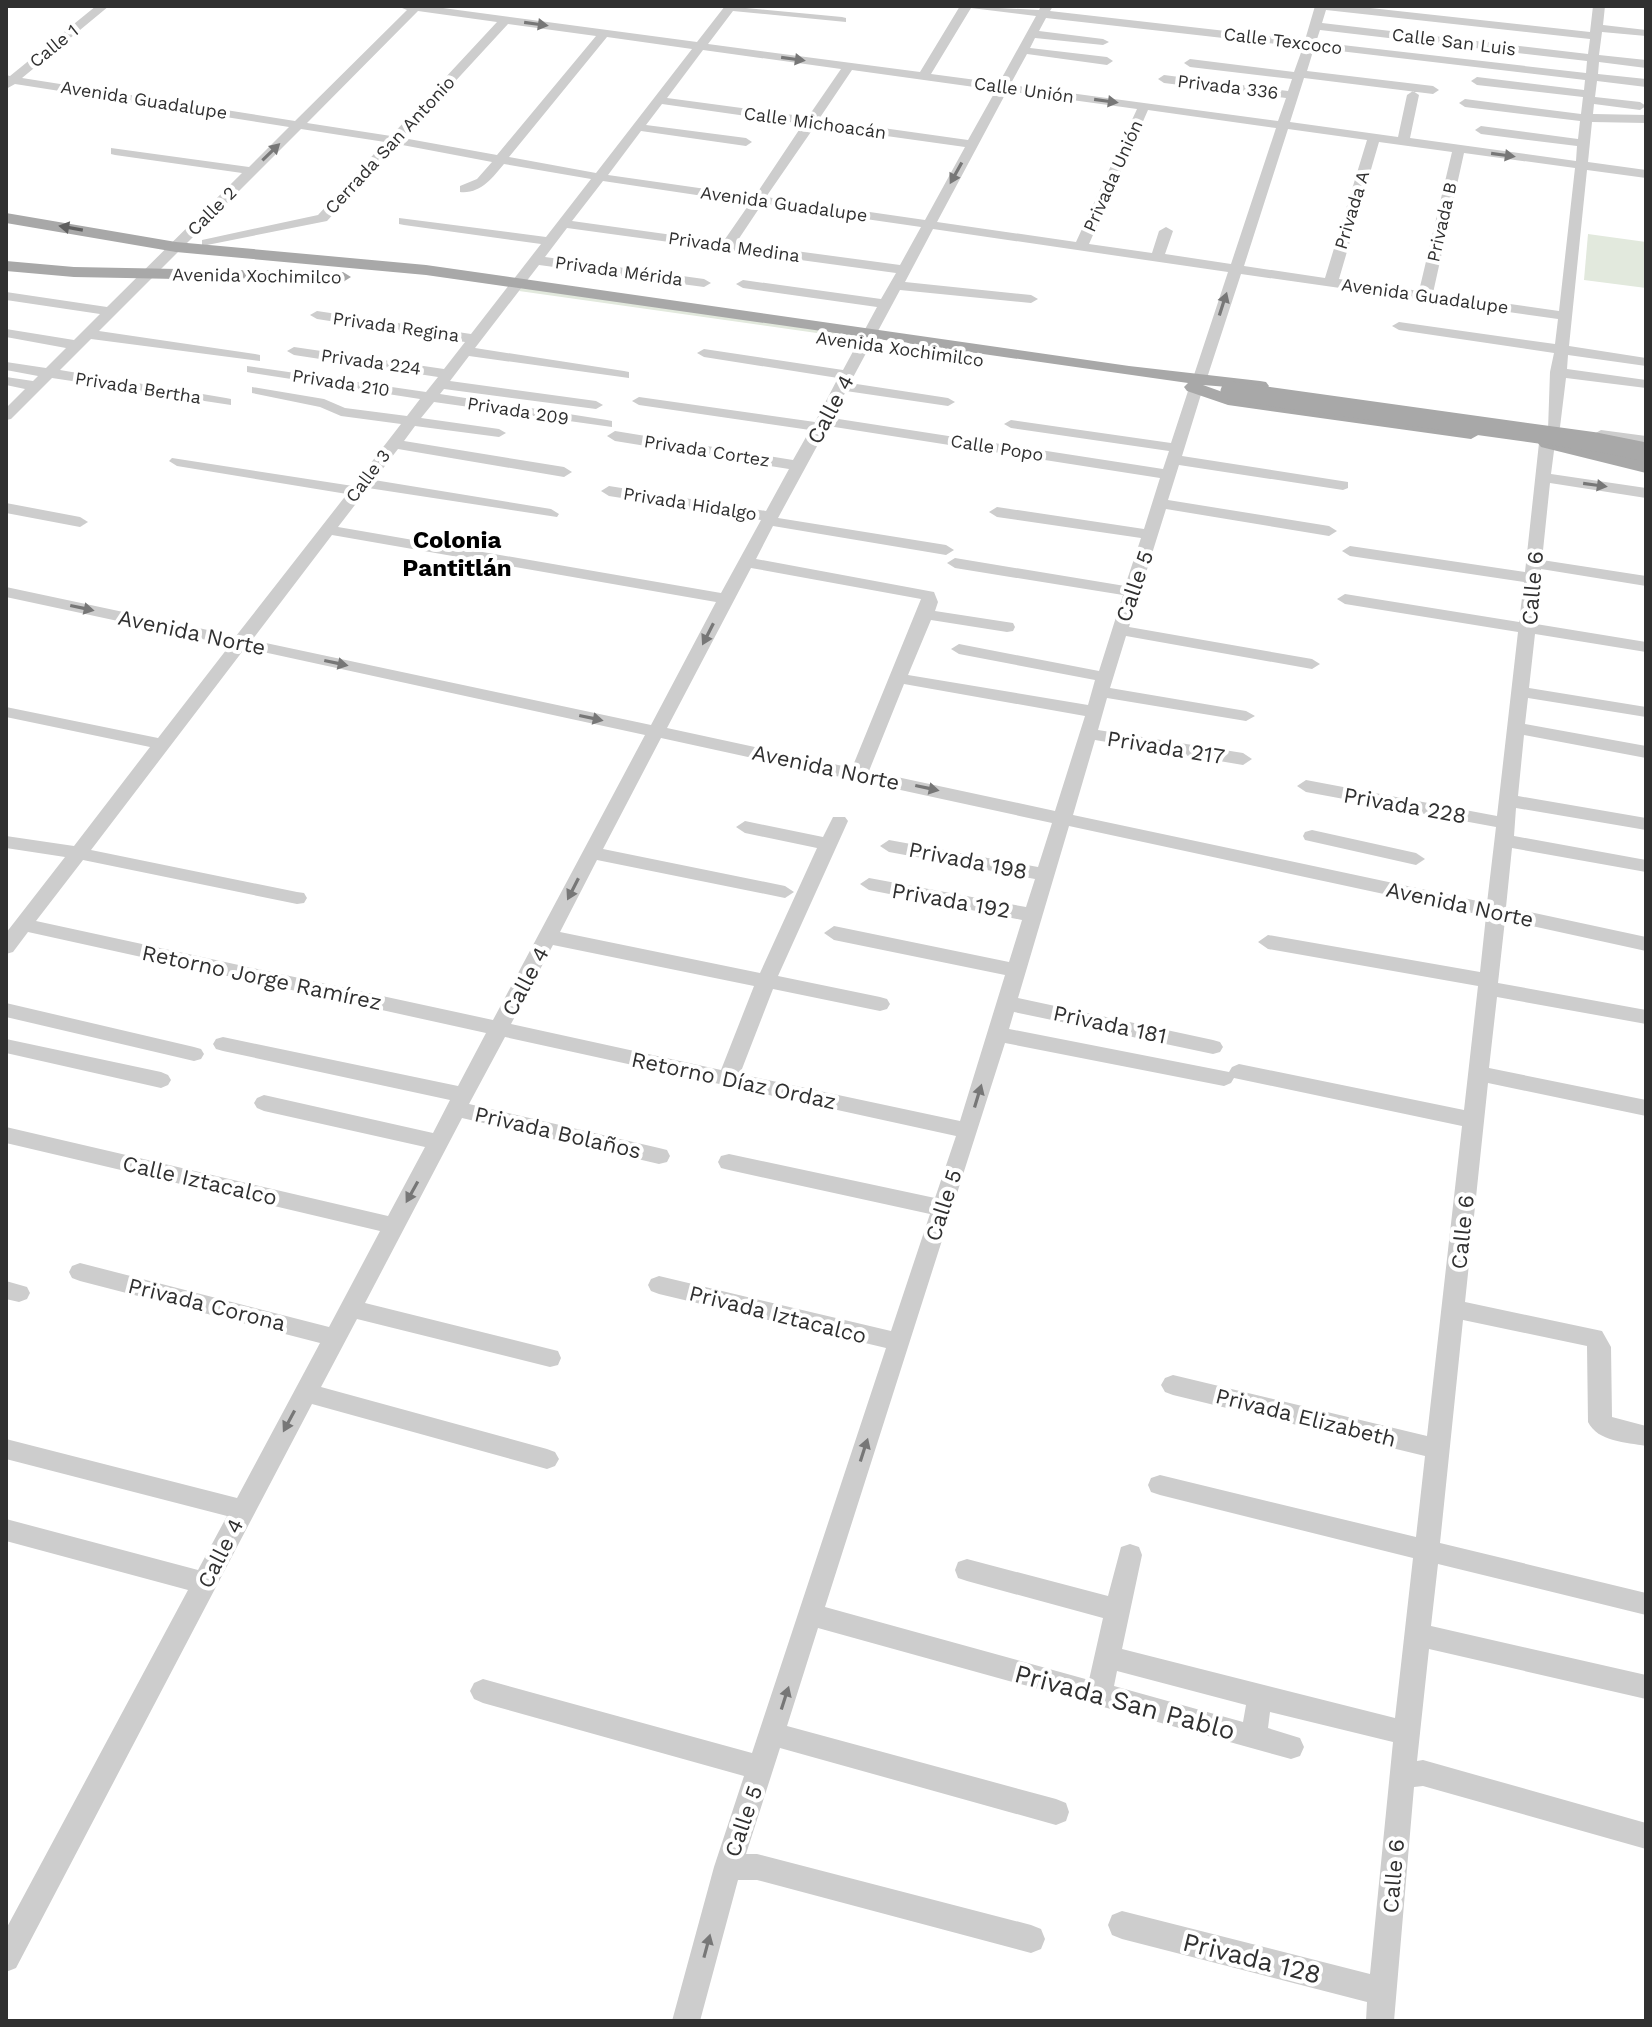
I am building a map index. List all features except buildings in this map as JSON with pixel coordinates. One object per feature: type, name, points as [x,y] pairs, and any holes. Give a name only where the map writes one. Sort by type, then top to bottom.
[{"type":"main road","name":"Avenida Xochimilco","points":[[6,218],[176,247],[426,270],[514,287],[868,339],[1125,381],[1198,383],[1228,400],[1550,435],[1601,434],[1644,453]]},
{"type":"main road","points":[[74,272],[121,257],[128,248],[120,237]]},
{"type":"main road","name":"Avenida Xochimilco","points":[[6,266],[74,272],[385,278],[514,287]]},
{"type":"main road","points":[[1198,383],[1230,391],[1596,442],[1644,453]]},
{"type":"main road","points":[[1550,435],[1644,453]]},
{"type":"street","name":"Calle 1","points":[[8,81],[103,6]]},
{"type":"street","points":[[731,6],[842,20]]},
{"type":"street","name":"Calle 3","points":[[6,947],[731,6]]},
{"type":"street","points":[[924,76],[966,6]]},
{"type":"street","name":"Calle Texcoco","points":[[975,6],[1045,10],[1646,83]]},
{"type":"street","points":[[1322,6],[1596,32],[1646,33]]},
{"type":"street","name":"Calle 5","points":[[686,2021],[728,1867],[968,1131],[1119,630],[1322,6]]},
{"type":"street","points":[[1409,6],[1437,9]]},
{"type":"street","name":"Calle 6","points":[[1380,2021],[1402,1777],[1515,728],[1599,6]]},
{"type":"street","name":"Calle Unión","points":[[412,7],[1646,174]]},
{"type":"street","name":"Calle 2","points":[[8,411],[300,124],[412,7]]},
{"type":"street","name":"Calle 4","points":[[6,1958],[726,599],[1045,10]]},
{"type":"street","name":"Cerrada San Antonio","points":[[207,243],[320,220],[505,20]]},
{"type":"street","name":"Calle San Luis","points":[[1315,26],[1646,64]]},
{"type":"street","points":[[465,189],[481,182],[604,33]]},
{"type":"street","points":[[1031,34],[1103,42]]},
{"type":"street","points":[[1022,50],[1107,61]]},
{"type":"street","points":[[1190,63],[1296,83]]},
{"type":"street","points":[[727,246],[849,66]]},
{"type":"street","points":[[1201,73],[1296,83],[1433,90]]},
{"type":"street","name":"Privada 336","points":[[1164,79],[1296,83]]},
{"type":"street","name":"Avenida Guadalupe","points":[[8,81],[300,124],[500,157],[598,177],[1564,316]]},
{"type":"street","points":[[1477,81],[1646,107]]},
{"type":"street","points":[[1403,141],[1413,95]]},
{"type":"street","name":"Calle Michoacán","points":[[658,100],[972,144]]},
{"type":"street","points":[[1465,103],[1586,118],[1646,119]]},
{"type":"street","name":"Privada Unión","points":[[1081,246],[1144,106]]},
{"type":"street","points":[[637,127],[746,142]]},
{"type":"street","points":[[1481,130],[1583,143]]},
{"type":"street","name":"Privada A","points":[[1331,282],[1374,137]]},
{"type":"street","name":"Privada B","points":[[1425,296],[1459,149]]},
{"type":"street","points":[[115,151],[252,171]]},
{"type":"street","points":[[404,221],[549,241]]},
{"type":"street","name":"Privada Medina","points":[[563,224],[904,270]]},
{"type":"street","points":[[1157,257],[1166,231]]},
{"type":"street","name":"Privada Mérida","points":[[535,260],[704,283]]},
{"type":"street","points":[[743,284],[885,304]]},
{"type":"street","points":[[896,285],[1031,299]]},
{"type":"street","points":[[6,296],[111,312]]},
{"type":"street","name":"Privada Regina","points":[[317,315],[624,375]]},
{"type":"street","points":[[1399,326],[1646,362]]},
{"type":"street","points":[[6,333],[76,345]]},
{"type":"street","name":"Privada 210","points":[[88,334],[254,364],[439,385]]},
{"type":"street","name":"Privada 224","points":[[294,351],[439,385]]},
{"type":"street","points":[[704,353],[948,402]]},
{"type":"street","name":"Privada Bertha","points":[[6,366],[226,402]]},
{"type":"street","points":[[1557,372],[1646,384]]},
{"type":"street","points":[[6,381],[36,386]]},
{"type":"street","points":[[439,385],[596,405]]},
{"type":"street","name":"Privada 209","points":[[439,385],[611,430]]},
{"type":"street","points":[[257,390],[324,403],[341,412],[499,433]]},
{"type":"street","name":"Calle Popo","points":[[639,401],[1174,461]]},
{"type":"street","points":[[1011,424],[1174,461],[1343,485]]},
{"type":"street","name":"Privada Cortez","points":[[611,430],[799,466]]},
{"type":"street","points":[[393,444],[564,472]]},
{"type":"street","points":[[177,461],[551,514]]},
{"type":"street","points":[[1543,477],[1646,493]]},
{"type":"street","name":"Privada Hidalgo","points":[[609,491],[770,519],[1132,592]]},
{"type":"street","points":[[1162,504],[1329,531]]},
{"type":"street","points":[[6,508],[80,522]]},
{"type":"street","points":[[997,512],[1152,535]]},
{"type":"street","points":[[328,530],[726,599]]},
{"type":"street","points":[[1350,551],[1646,581]]},
{"type":"street","points":[[746,562],[928,595],[930,602],[859,773]]},
{"type":"street","name":"Avenida Norte","points":[[6,592],[1646,944]]},
{"type":"street","points":[[1345,599],[1646,647]]},
{"type":"street","points":[[925,614],[1007,627]]},
{"type":"street","points":[[1119,630],[1312,664]]},
{"type":"street","points":[[959,649],[1096,708]]},
{"type":"street","points":[[898,678],[1096,708],[1246,716]]},
{"type":"street","points":[[1521,692],[1646,712]]},
{"type":"street","name":"Privada 217","points":[[1096,708],[1242,755]]},
{"type":"street","points":[[6,712],[162,744]]},
{"type":"street","points":[[1515,728],[1646,752]]},
{"type":"street","name":"Privada 228","points":[[1306,786],[1505,821]]},
{"type":"street","points":[[728,1078],[766,981],[839,821]]},
{"type":"street","points":[[1505,821],[1646,824]]},
{"type":"street","points":[[1505,821],[1646,866]]},
{"type":"street","points":[[745,827],[827,844]]},
{"type":"street","points":[[1312,836],[1416,859]]},
{"type":"street","points":[[6,842],[77,853],[297,898]]},
{"type":"street","name":"Privada 198","points":[[889,846],[1046,875]]},
{"type":"street","points":[[1361,883],[1364,848]]},
{"type":"street","points":[[592,853],[785,892]]},
{"type":"street","name":"Privada 192","points":[[869,884],[1033,915]]},
{"type":"street","name":"Retorno Jorge Ramírez","points":[[24,925],[500,1029]]},
{"type":"street","points":[[834,933],[1016,970]]},
{"type":"street","points":[[549,937],[880,1004]]},
{"type":"street","points":[[1268,942],[1646,1017]]},
{"type":"street","name":"Privada 181","points":[[1006,1003],[1213,1047]]},
{"type":"street","points":[[6,1010],[194,1054]]},
{"type":"street","name":"Retorno Díaz Ordaz","points":[[500,1029],[968,1131]]},
{"type":"street","points":[[997,1034],[1473,1120]]},
{"type":"street","name":"Privada Bolaños","points":[[223,1044],[460,1102],[659,1156]]},
{"type":"street","points":[[6,1046],[161,1080]]},
{"type":"street","points":[[1479,1074],[1646,1108]]},
{"type":"street","points":[[264,1103],[439,1142]]},
{"type":"street","name":"Calle Iztacalco","points":[[6,1135],[393,1226]]},
{"type":"street","points":[[729,1162],[941,1208]]},
{"type":"street","name":"Privada Corona","points":[[80,1272],[333,1337]]},
{"type":"street","name":"Privada Iztacalco","points":[[659,1285],[898,1342]]},
{"type":"street","points":[[349,1308],[550,1358]]},
{"type":"street","points":[[1454,1309],[1594,1338],[1600,1347],[1600,1422],[1610,1429],[1646,1436]]},
{"type":"street","name":"Privada Elizabeth","points":[[1173,1385],[1439,1449]]},
{"type":"street","points":[[304,1392],[547,1459]]},
{"type":"street","points":[[6,1449],[243,1510]]},
{"type":"street","points":[[1160,1485],[1646,1604]]},
{"type":"street","points":[[6,1530],[205,1583]]},
{"type":"street","points":[[1099,1695],[1130,1555]]},
{"type":"street","points":[[967,1570],[1117,1610]]},
{"type":"street","name":"Privada San Pablo","points":[[811,1615],[1253,1737],[1260,1697],[1407,1733]]},
{"type":"street","points":[[1418,1635],[1646,1687]]},
{"type":"street","points":[[1108,1657],[1260,1697]]},
{"type":"street","points":[[483,1691],[761,1768]]},
{"type":"street","points":[[773,1734],[1056,1812]]},
{"type":"street","points":[[1253,1737],[1291,1747]]},
{"type":"street","points":[[1402,1777],[1423,1773],[1646,1836]]},
{"type":"street","points":[[728,1867],[757,1867],[1031,1939]]},
{"type":"street","name":"Privada 128","points":[[1122,1925],[1383,1992]]},
{"type":"shaded area","points":[[1588,234],[1646,242],[1646,288],[1584,280]]},
{"type":"shaded area","points":[[524,284],[856,332],[852,338],[519,291]]},
{"type":"district","name":"Colonia Pantitlán","points":[[457,554]]}]
